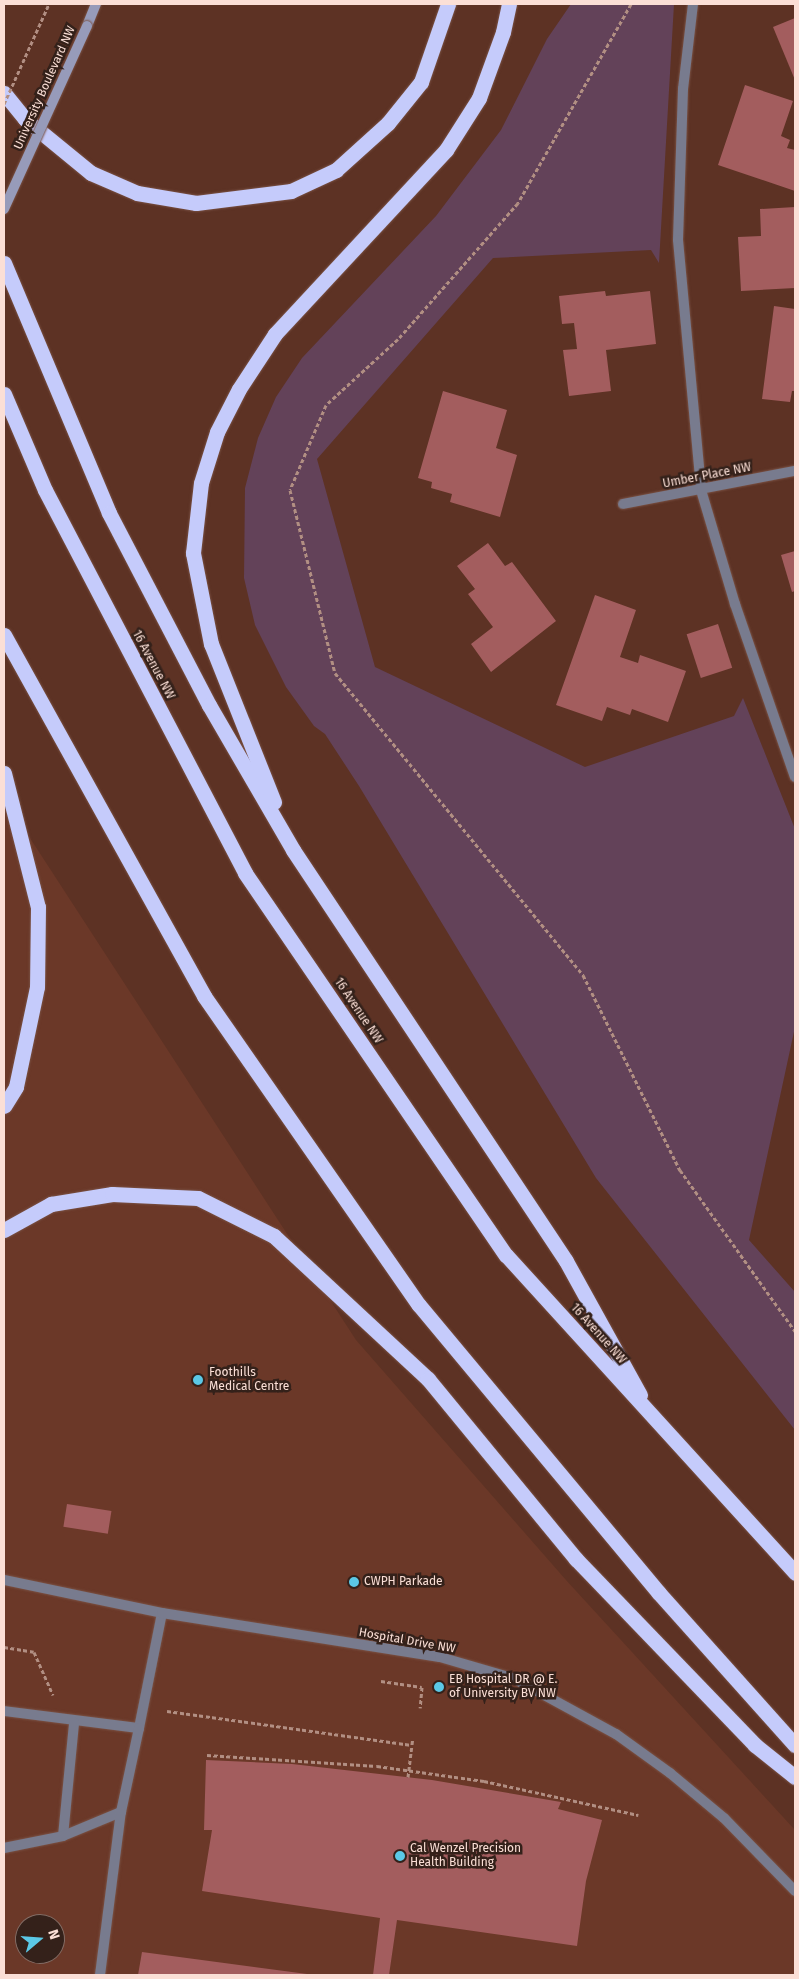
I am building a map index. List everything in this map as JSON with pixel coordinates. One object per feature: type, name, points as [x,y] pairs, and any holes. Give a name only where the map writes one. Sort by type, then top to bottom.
[{"type":"highway","points":[[4,93],[25,119],[91,173],[138,193],[196,203],[291,190],[336,170],[388,123],[420,82],[448,4]]},
{"type":"highway","points":[[293,850],[211,644],[193,553],[201,483],[217,432],[239,389],[275,334],[446,150],[479,98],[504,32],[509,4]]},
{"type":"highway","points":[[4,263],[109,513],[209,705],[293,850],[566,1260],[653,1418]]},
{"type":"highway","name":"16 Avenue NW","points":[[4,394],[45,490],[244,872],[506,1255],[795,1573]]},
{"type":"highway","points":[[4,635],[204,996],[419,1305],[659,1593],[795,1744]]},
{"type":"highway","points":[[4,773],[38,907],[37,987],[16,1087],[4,1106]]},
{"type":"highway","points":[[4,1230],[51,1204],[112,1194],[198,1198],[274,1236],[428,1379],[576,1559],[755,1745],[795,1776]]},
{"type":"street","name":"University Boulevard NW","points":[[4,209],[96,4]]},
{"type":"street","points":[[693,4],[683,89],[678,240],[701,490],[741,622],[795,777]]},
{"type":"street","name":"Umber Place NW","points":[[623,504],[795,470]]},
{"type":"street","name":"Hospital Drive NW","points":[[4,1580],[162,1613],[440,1657],[515,1679],[616,1734],[670,1773],[724,1818],[795,1892]]},
{"type":"street","points":[[100,1975],[121,1812],[162,1613]]},
{"type":"street","points":[[4,1711],[74,1722],[139,1728]]},
{"type":"street","points":[[63,1836],[74,1722]]},
{"type":"street","points":[[4,1848],[63,1836],[121,1812]]},
{"type":"path","points":[[4,104],[49,4]]},
{"type":"path","points":[[631,4],[518,203],[398,339],[326,405],[290,490],[335,673],[583,975],[680,1170],[795,1331]]},
{"type":"path","points":[[4,1647],[34,1652],[55,1698]]},
{"type":"path","points":[[381,1681],[422,1686],[420,1708]]},
{"type":"path","points":[[167,1711],[412,1745]]},
{"type":"path","points":[[408,1777],[413,1739]]},
{"type":"path","points":[[207,1756],[409,1770],[484,1782],[638,1815]]},
{"type":"shaded area","points":[[571,4],[674,4],[659,263],[651,250],[493,258],[317,459],[375,667],[585,767],[734,716],[743,698],[795,829],[795,1027],[749,1240],[795,1292],[795,1430],[596,1178],[359,786],[325,734],[314,726],[286,687],[255,625],[244,578],[245,488],[258,438],[276,397],[302,358],[436,216],[501,130],[547,39]]},
{"type":"shaded area","name":"Foothills Medical Centre","points":[[4,798],[356,1340],[566,1580],[795,1830],[795,1975],[4,1975]]},
{"type":"building","points":[[795,18],[795,80],[773,27]]},
{"type":"building","points":[[745,85],[793,101],[781,136],[790,140],[787,148],[795,150],[795,191],[718,165]]},
{"type":"building","points":[[795,207],[795,288],[741,291],[738,237],[761,236],[760,209]]},
{"type":"building","points":[[605,291],[606,296],[650,291],[656,344],[606,350],[611,391],[569,396],[563,350],[577,349],[574,323],[562,324],[559,296]]},
{"type":"building","points":[[774,306],[795,309],[795,391],[792,391],[790,402],[762,399]]},
{"type":"building","points":[[443,391],[507,410],[496,448],[517,455],[500,517],[450,502],[452,494],[431,488],[432,482],[418,478]]},
{"type":"building","points":[[488,543],[505,566],[512,562],[556,621],[491,672],[471,644],[493,627],[468,594],[475,589],[457,566]]},
{"type":"building","points":[[795,551],[795,591],[792,592],[781,555]]},
{"type":"building","points":[[595,595],[636,610],[620,657],[638,663],[640,655],[686,671],[668,722],[632,709],[630,715],[607,707],[602,721],[556,705]]},
{"type":"building","points":[[718,624],[732,668],[701,678],[687,634]]},
{"type":"building","points":[[67,1504],[111,1511],[108,1534],[63,1527]]},
{"type":"building","name":"Cal Wenzel Precision Health Building","points":[[206,1760],[292,1764],[432,1780],[561,1802],[558,1809],[602,1820],[586,1881],[577,1946],[397,1920],[389,1975],[373,1975],[380,1918],[202,1891],[212,1830],[204,1830]]},
{"type":"building","points":[[142,1952],[307,1974],[307,1975],[138,1975]]},
{"type":"place","name":"Foothills Medical Centre","points":[[198,1380]]},
{"type":"place","name":"CWPH Parkade","points":[[354,1582]]},
{"type":"place","name":"EB Hospital DR @ E. of University BV NW","points":[[439,1687]]},
{"type":"place","name":"Cal Wenzel Precision Health Building","points":[[400,1856]]}]
